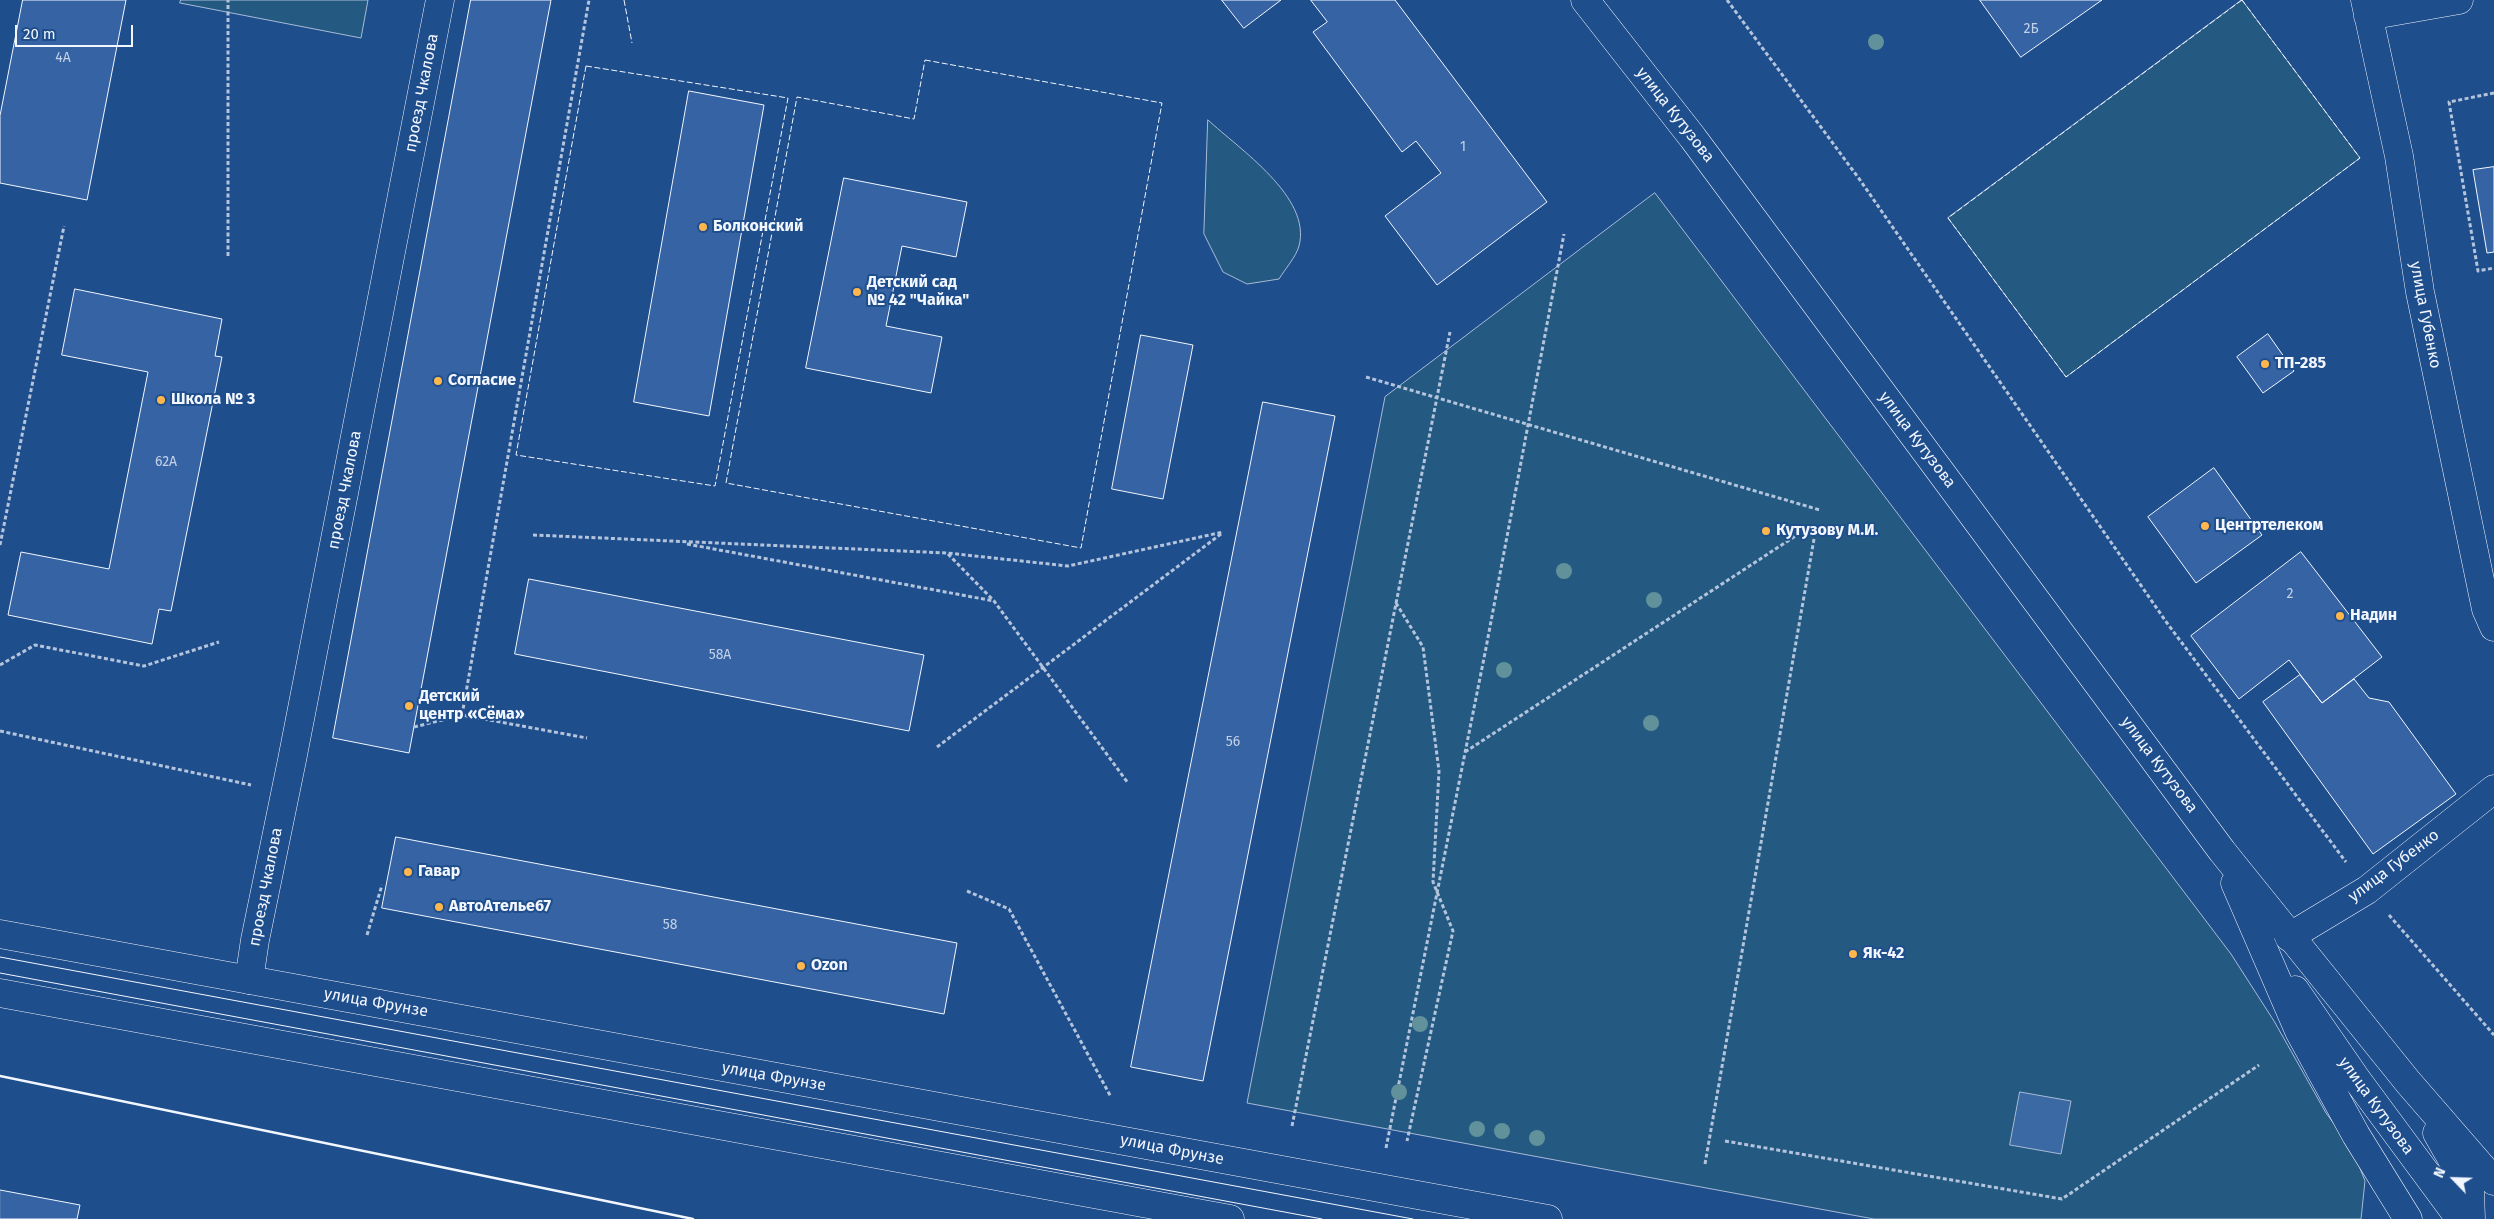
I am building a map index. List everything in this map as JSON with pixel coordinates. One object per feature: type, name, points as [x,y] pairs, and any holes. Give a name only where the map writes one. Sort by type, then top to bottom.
[{"type":"main road","name":"проезд Чкалова","points":[[249,980],[255,940],[294,750],[440,0]]},
{"type":"main road","name":"улица Кутузова","points":[[1585,0],[1693,138],[2222,851],[2289,937],[2315,965],[2408,1082],[2494,1181]]},
{"type":"main road","points":[[2367,8],[2460,0]]},
{"type":"main road","name":"улица Губенко","points":[[2367,8],[2399,156],[2420,292],[2439,387],[2486,609],[2494,628]]},
{"type":"main road","name":"улица Губенко","points":[[2289,937],[2366,890],[2494,788]]},
{"type":"main road","points":[[2222,851],[2299,1031],[2356,1135],[2408,1219]]},
{"type":"main road","name":"улица Кутузова","points":[[2247,881],[2296,992],[2354,1077],[2460,1219]]},
{"type":"main road","name":"улица Фрунзе","points":[[0,934],[1548,1219]]},
{"type":"main road","points":[[0,993],[1230,1219]]},
{"type":"main road","points":[[2408,1082],[2470,1191],[2470,1219]]},
{"type":"path","points":[[228,0],[228,256]]},
{"type":"path","points":[[462,715],[589,0]]},
{"type":"path","points":[[1727,0],[1860,180],[2167,623],[2366,890],[2494,1035]]},
{"type":"path","points":[[2494,93],[2449,102],[2478,271],[2494,268]]},
{"type":"path","points":[[0,545],[64,226]]},
{"type":"path","points":[[1386,1148],[1438,894],[1564,234]]},
{"type":"path","points":[[1292,1126],[1450,332]]},
{"type":"path","points":[[1366,377],[1820,510]]},
{"type":"path","points":[[1465,752],[1803,531]]},
{"type":"path","points":[[533,535],[947,553],[1068,566],[1223,532],[937,747]]},
{"type":"path","points":[[1705,1164],[1814,540]]},
{"type":"path","points":[[675,542],[994,602]]},
{"type":"path","points":[[947,553],[994,602],[1128,783]]},
{"type":"path","points":[[1396,603],[1423,647],[1439,771],[1432,882],[1453,931],[1407,1141]]},
{"type":"path","points":[[0,665],[35,645],[144,666],[219,642]]},
{"type":"path","points":[[414,727],[462,715],[587,738]]},
{"type":"path","points":[[0,731],[256,786]]},
{"type":"path","points":[[367,935],[382,885]]},
{"type":"path","points":[[966,892],[1009,909],[1111,1097]]},
{"type":"path","points":[[1725,1141],[2062,1199],[2259,1066]]},
{"type":"shaded area","points":[[181,0],[368,0],[361,38],[180,3]]},
{"type":"shaded area","points":[[2242,0],[2360,158],[2066,377],[1948,218]]},
{"type":"shaded area","points":[[1208,120],[1270,176],[1284,192],[1295,210],[1300,228],[1299,246],[1293,259],[1279,279],[1247,284],[1223,272],[1204,234]]},
{"type":"shaded area","points":[[1655,193],[2231,954],[2274,1021],[2326,1113],[2352,1148],[2365,1181],[2361,1219],[1874,1219],[1247,1103],[1385,397]]},
{"type":"shaded area","points":[[2020,1092],[2071,1101],[2061,1154],[2010,1145]]},
{"type":"building","points":[[23,0],[126,0],[87,200],[0,183],[0,116]]},
{"type":"building","points":[[471,0],[551,0],[409,753],[333,738]]},
{"type":"building","points":[[1222,0],[1281,0],[1244,28]]},
{"type":"building","points":[[1311,0],[1395,0],[1547,202],[1437,285],[1385,216],[1441,173],[1416,141],[1402,152],[1313,32],[1327,22]]},
{"type":"building","points":[[1980,0],[2102,0],[2021,57]]},
{"type":"building","name":"Болконский","points":[[689,91],[764,105],[709,416],[634,402]]},
{"type":"building","points":[[2494,167],[2494,252],[2487,253],[2473,170]]},
{"type":"building","name":"Детский сад № 42 \"Чайка\"","points":[[844,178],[967,202],[956,257],[902,246],[886,326],[942,337],[931,393],[806,368]]},
{"type":"building","points":[[75,289],[222,319],[215,356],[222,357],[171,611],[159,609],[152,644],[8,615],[21,552],[109,569],[148,372],[62,355]]},
{"type":"building","name":"ТП-285","points":[[2268,334],[2294,371],[2263,393],[2237,357]]},
{"type":"building","points":[[1141,335],[1193,345],[1163,499],[1112,489]]},
{"type":"building","points":[[1263,402],[1335,416],[1203,1081],[1131,1067]]},
{"type":"building","name":"Центртелеком","points":[[2214,468],[2262,535],[2196,583],[2148,517]]},
{"type":"building","points":[[2301,552],[2382,657],[2322,703],[2289,660],[2239,699],[2191,636]]},
{"type":"building","points":[[529,579],[924,655],[909,731],[515,654]]},
{"type":"building","points":[[2300,675],[2322,703],[2354,679],[2369,698],[2389,702],[2456,794],[2373,854],[2263,702]]},
{"type":"building","points":[[396,837],[957,943],[944,1014],[382,908]]},
{"type":"building","points":[[0,1190],[80,1205],[77,1219],[0,1219]]},
{"type":"tram line","points":[[0,957],[1413,1219]]},
{"type":"tram line","points":[[0,973],[1322,1219]]},
{"type":"fence","points":[[624,0],[632,43]]},
{"type":"fence","points":[[2242,0],[2360,158],[2066,377],[1948,218],[2242,0]]},
{"type":"fence","points":[[925,60],[1162,103],[1081,548],[726,483],[797,97],[914,119],[925,60]]},
{"type":"fence","points":[[586,66],[788,98],[715,486],[516,455],[586,66]]},
{"type":"wall","points":[[0,1076],[693,1219]]},
{"type":"place","name":"Болконский","points":[[703,227]]},
{"type":"place","name":"Детский сад № 42 \"Чайка\"","points":[[857,292]]},
{"type":"place","name":"ТП-285","points":[[2265,364]]},
{"type":"place","name":"Согласие","points":[[438,381]]},
{"type":"place","name":"Школа № 3","points":[[161,400]]},
{"type":"place","name":"Центртелеком","points":[[2205,526]]},
{"type":"place","name":"Кутузову М.И.","points":[[1766,531]]},
{"type":"place","name":"Надин","points":[[2340,616]]},
{"type":"place","name":"Детский центр «Сёма»","points":[[409,706]]},
{"type":"place","name":"Гавар","points":[[408,872]]},
{"type":"place","name":"АвтоАтелье67","points":[[439,907]]},
{"type":"place","name":"Як-42","points":[[1853,954]]},
{"type":"place","name":"Ozon","points":[[801,966]]}]
